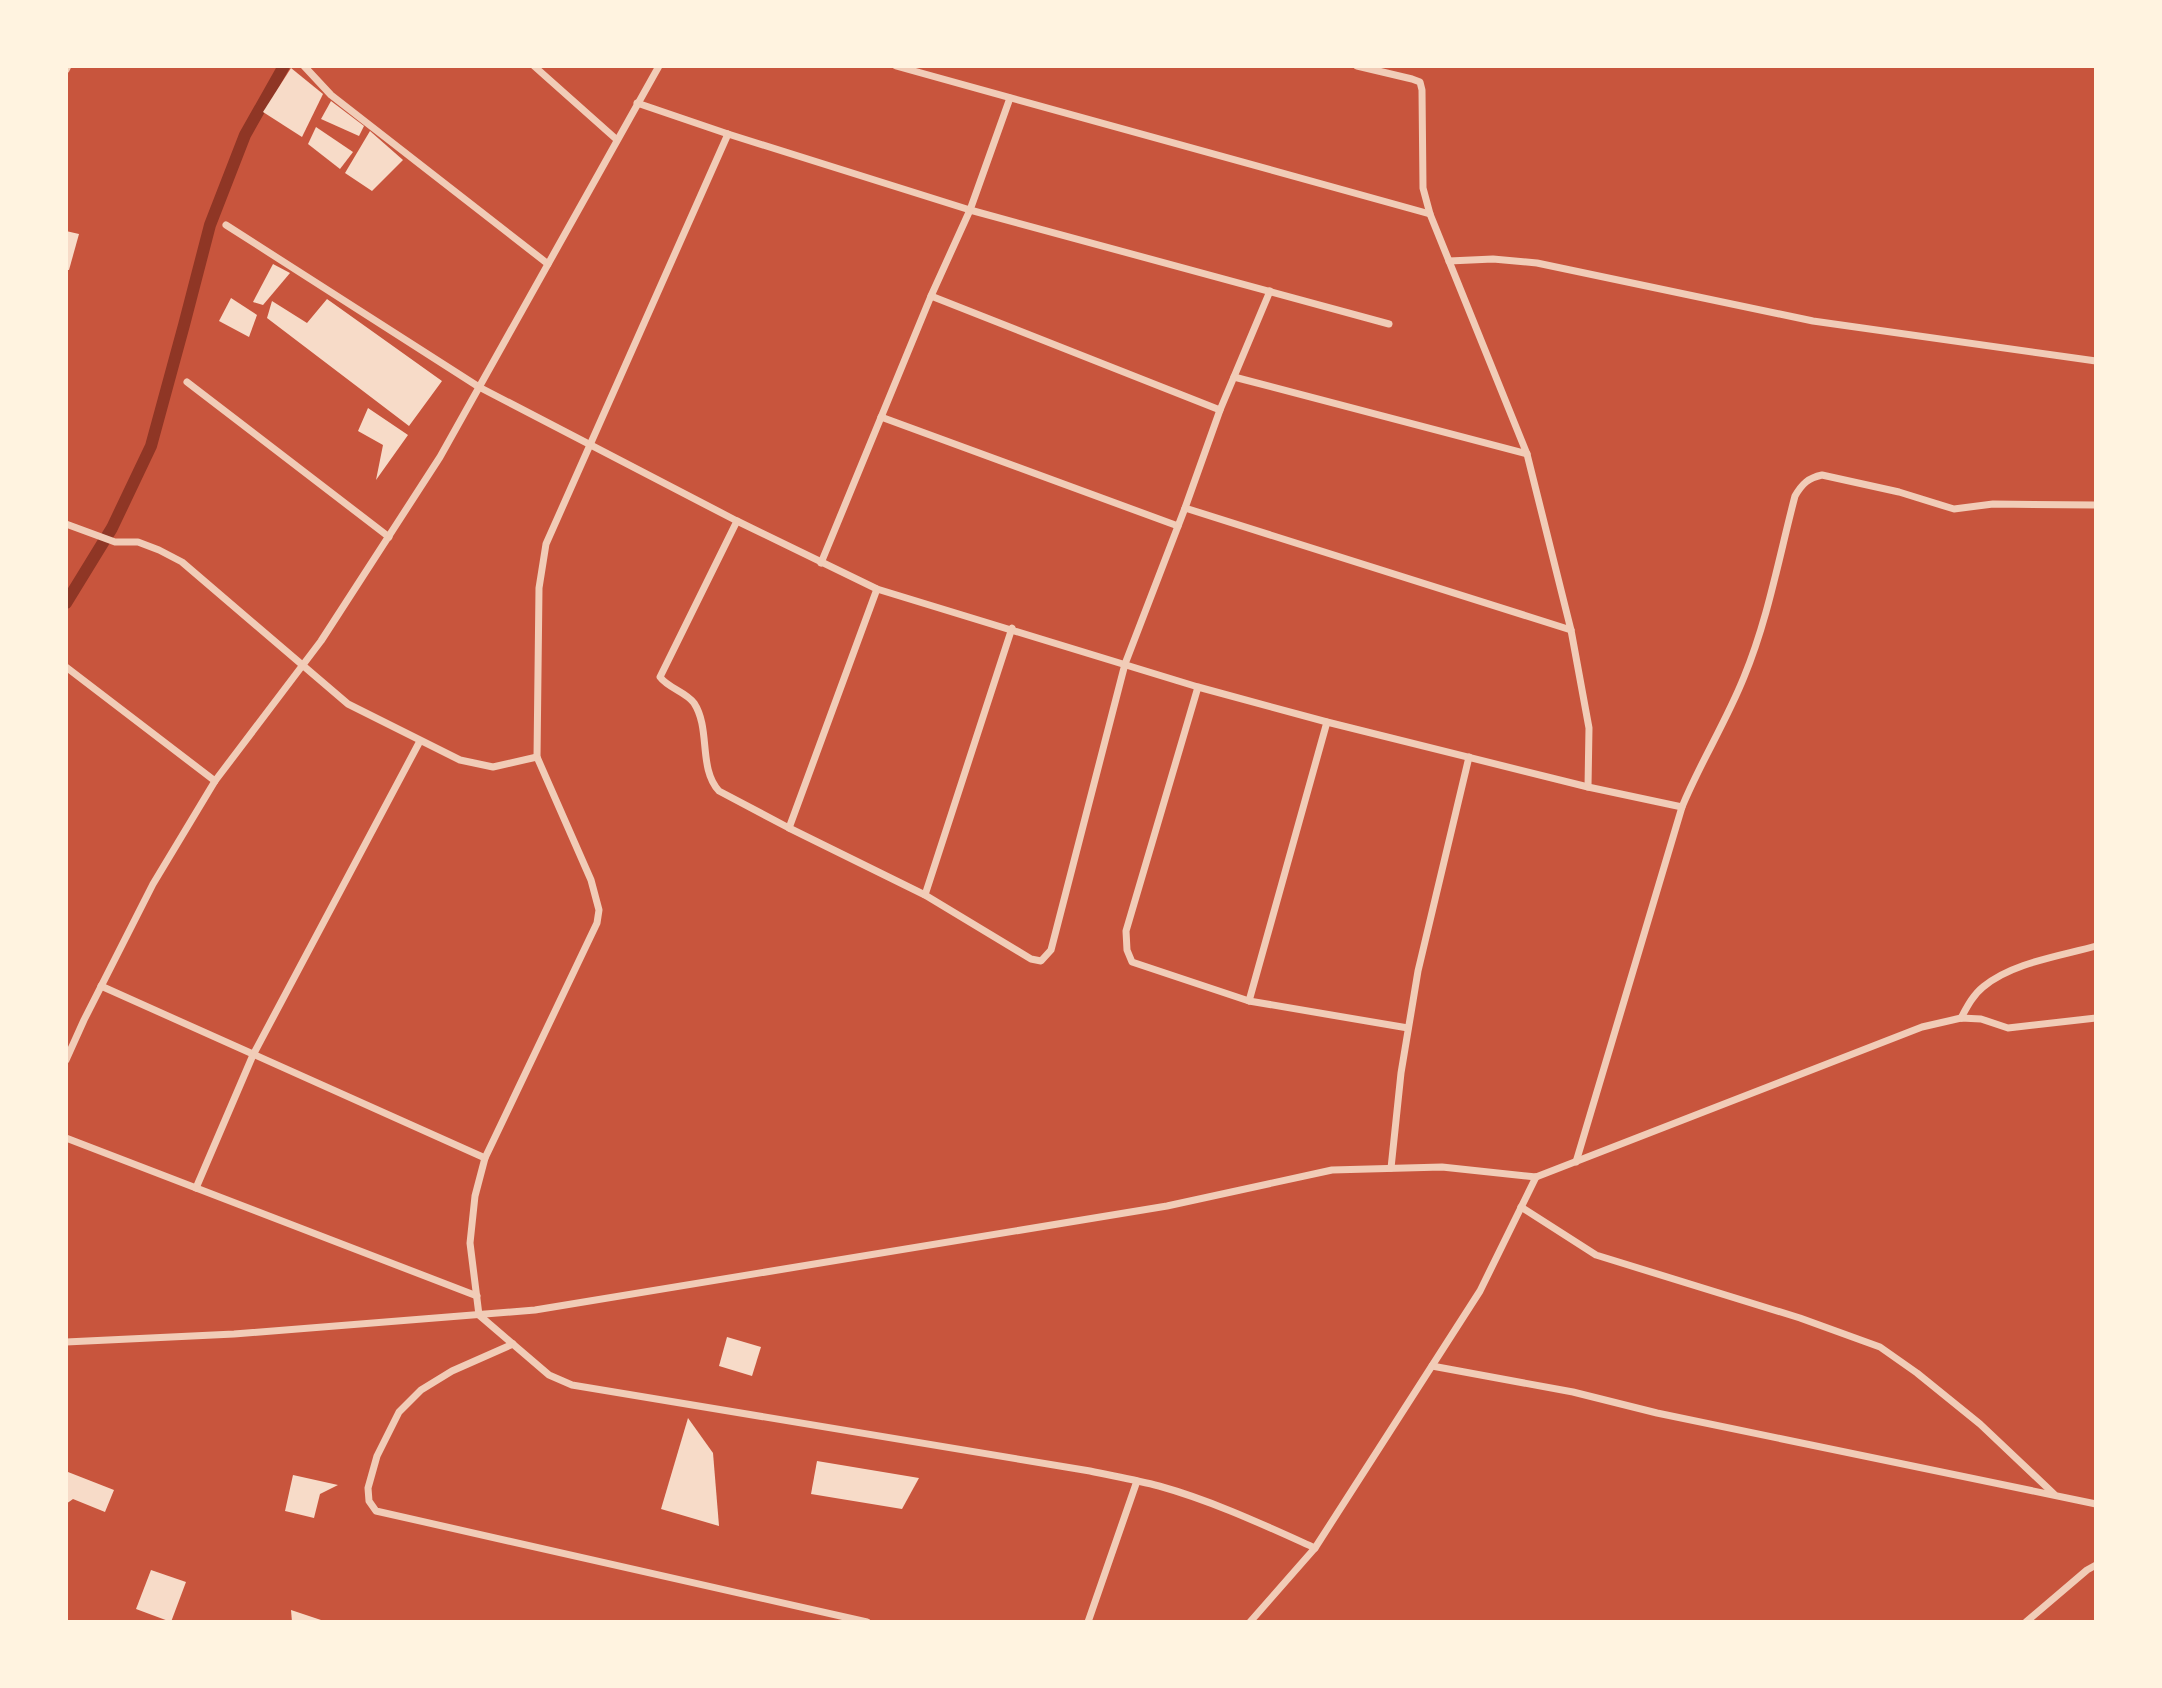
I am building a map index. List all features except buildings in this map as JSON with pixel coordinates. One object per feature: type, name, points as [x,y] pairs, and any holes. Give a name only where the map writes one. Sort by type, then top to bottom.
[{"type":"street","points":[[304,66],[331,95],[548,264]]},
{"type":"street","points":[[534,66],[616,139]]},
{"type":"street","points":[[66,1060],[153,884],[215,781],[321,641],[440,457],[659,66]]},
{"type":"street","points":[[896,66],[1430,214]]},
{"type":"street","points":[[1357,66],[1420,82],[1423,188],[1448,261],[1527,454],[1571,630],[1589,728],[1588,787]]},
{"type":"street","points":[[821,563],[931,296],[970,211],[1010,98]]},
{"type":"street","points":[[637,103],[970,211],[1389,324]]},
{"type":"street","points":[[729,134],[546,544],[539,588],[537,757],[591,880],[599,910],[597,923],[485,1158],[475,1196],[470,1243],[479,1315],[550,1375],[572,1385],[1090,1471],[1160,1486],[1231,1510],[1315,1548]]},
{"type":"street","points":[[226,225],[479,387],[737,521],[877,589],[1012,628],[1198,687],[1327,722],[1588,787],[1682,807]]},
{"type":"street","points":[[1448,261],[1537,263],[1814,321],[2095,361]]},
{"type":"street","points":[[737,521],[660,677],[693,702],[700,721],[711,782],[719,791],[925,895],[1031,959],[1041,961],[1051,950],[1125,664],[1220,410],[1270,291]]},
{"type":"street","points":[[931,296],[1220,410]]},
{"type":"street","points":[[1234,377],[1527,454]]},
{"type":"street","points":[[187,382],[388,537]]},
{"type":"street","points":[[881,417],[1178,526]]},
{"type":"street","points":[[1576,1162],[1682,807],[1744,678],[1768,608],[1795,496],[1800,487],[1810,478],[1822,475],[1899,492],[1954,509],[1993,504],[2095,505]]},
{"type":"street","points":[[1185,508],[1571,630]]},
{"type":"street","points":[[66,524],[115,542],[138,542],[182,562],[348,704],[420,741],[460,760],[493,767],[537,757]]},
{"type":"street","points":[[789,828],[877,589]]},
{"type":"street","points":[[925,895],[1012,628]]},
{"type":"street","points":[[66,667],[215,781]]},
{"type":"street","points":[[1198,687],[1126,931],[1127,950],[1132,962],[1249,1001],[1408,1028]]},
{"type":"street","points":[[1249,1001],[1327,722]]},
{"type":"street","points":[[197,1188],[253,1055],[420,741]]},
{"type":"street","points":[[1391,1168],[1401,1073],[1418,971],[1469,757]]},
{"type":"street","points":[[1961,1018],[1972,998],[2006,971],[2095,946]]},
{"type":"street","points":[[101,986],[485,1158]]},
{"type":"street","points":[[66,1342],[234,1334],[549,1308],[1167,1206],[1332,1170],[1442,1167],[1536,1177],[1922,1027],[1961,1018],[1982,1020],[2008,1028],[2095,1018]]},
{"type":"street","points":[[66,1138],[477,1296]]},
{"type":"street","points":[[1250,1622],[1315,1548],[1432,1366],[1480,1291],[1536,1177]]},
{"type":"street","points":[[1521,1206],[1596,1255],[1800,1318],[1880,1348],[1917,1373],[1980,1424],[2055,1495]]},
{"type":"street","points":[[513,1344],[452,1371],[421,1390],[399,1412],[377,1456],[368,1488],[369,1501],[376,1511],[867,1622]]},
{"type":"street","points":[[1432,1366],[1573,1392],[1657,1413],[2095,1504]]},
{"type":"street","points":[[1088,1622],[1137,1481]]},
{"type":"street","points":[[2026,1622],[2095,1565]]},
{"type":"waterway","points":[[66,603],[112,528],[151,446],[210,225],[245,135],[284,66]]}]
